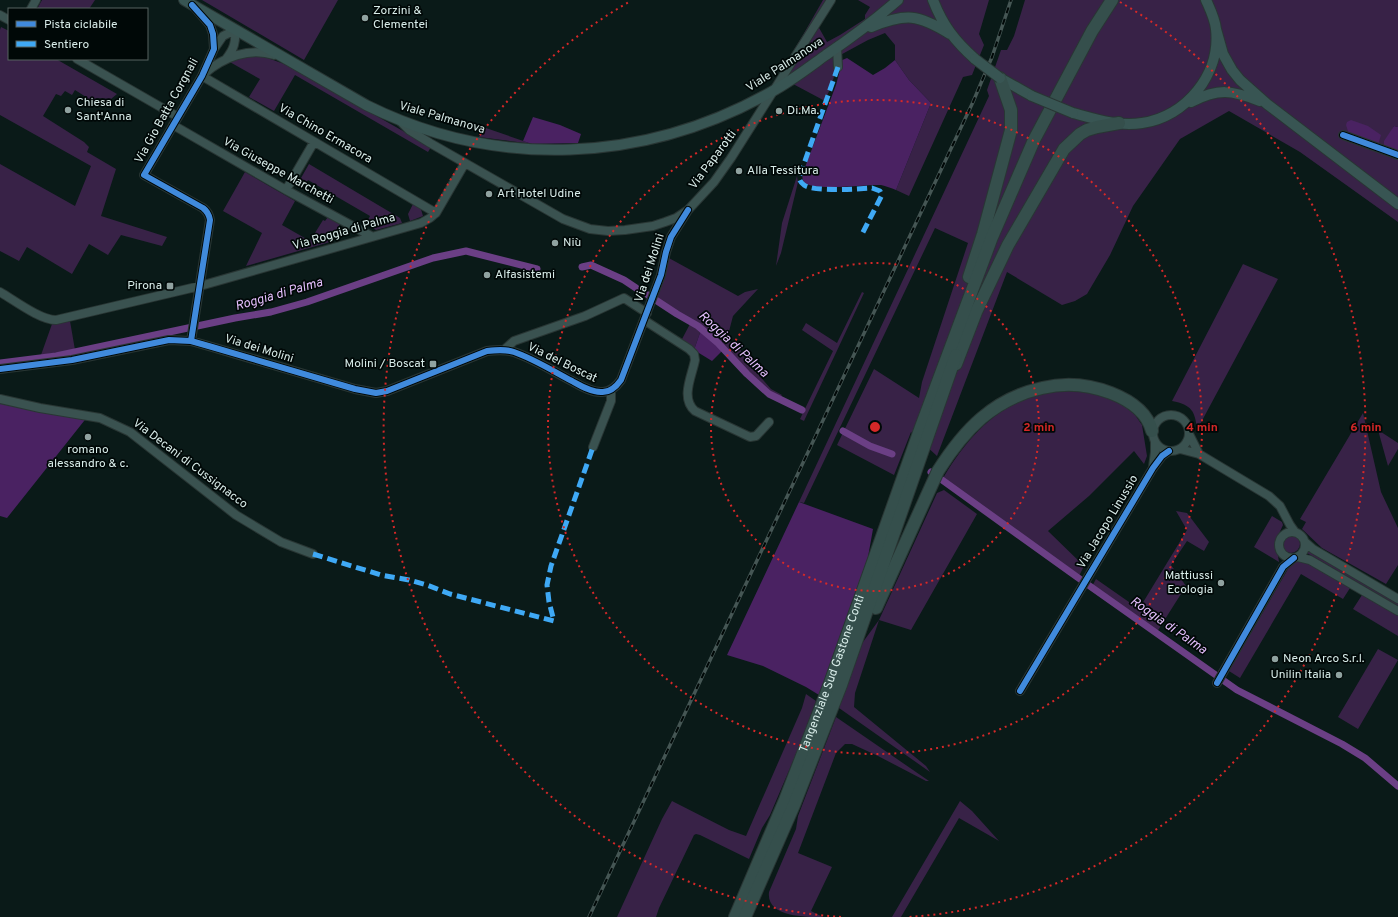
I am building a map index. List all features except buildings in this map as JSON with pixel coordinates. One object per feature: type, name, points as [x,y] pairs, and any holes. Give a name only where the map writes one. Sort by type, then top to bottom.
[{"type":"highway","points":[[921,427],[992,237],[1034,140],[1092,31],[1112,0]]},
{"type":"highway","points":[[943,396],[966,324],[997,240],[1063,93],[1115,0]]},
{"type":"highway","points":[[921,427],[983,234],[1009,137],[1012,120],[1011,110],[1000,78]]},
{"type":"highway","points":[[943,396],[976,312],[1005,252],[1064,149],[1080,134],[1087,130],[1119,123]]},
{"type":"highway","points":[[841,685],[936,474],[949,454],[967,432],[984,415],[1013,397],[1052,386],[1068,384],[1081,385],[1120,397],[1141,412],[1148,421],[1153,437]]},
{"type":"highway","name":"Tangenziale Sud Gastone Conti","points":[[746,917],[794,805],[841,685],[943,396]]},
{"type":"highway","name":"Tangenziale Sud Gastone Conti","points":[[735,917],[785,800],[829,686],[921,427]]},
{"type":"main road","name":"Viale Palmanova","points":[[188,2],[366,105],[398,120],[442,134],[488,145],[539,150],[593,149],[633,144],[677,133],[727,114],[773,92],[861,30],[898,0]]},
{"type":"main road","points":[[933,0],[950,34],[975,59],[1000,78],[1032,96],[1073,113],[1119,123],[1133,124],[1151,121],[1169,115],[1200,98],[1219,92],[1240,94],[1267,104]]},
{"type":"main road","points":[[1206,0],[1212,12],[1223,54],[1232,70],[1240,80],[1267,104],[1398,204]]},
{"type":"main road","name":"Viale Palmanova","points":[[861,30],[886,21],[903,17],[919,18],[932,23],[950,34]]},
{"type":"main road","points":[[1181,108],[1197,92],[1210,68],[1216,48],[1216,29]]},
{"type":"street","name":"Via Paparotti","points":[[398,120],[409,130],[465,163],[563,219],[580,226],[608,231],[640,228],[665,222],[676,218],[688,210],[714,182],[831,0]]},
{"type":"street","points":[[188,2],[210,25],[213,34],[214,49]]},
{"type":"street","name":"Via Gio Batta Corgnali","points":[[191,339],[210,220],[208,213],[203,208],[144,175],[202,76],[214,49],[223,36],[235,30],[236,41],[232,52],[226,59]]},
{"type":"street","points":[[836,48],[838,67]]},
{"type":"street","name":"Via Gio Batta Corgnali","points":[[202,76],[211,68],[233,56],[264,52],[288,59]]},
{"type":"street","points":[[79,60],[178,117]]},
{"type":"street","name":"Via Chino Ermacora","points":[[202,76],[436,213]]},
{"type":"street","name":"Via Giuseppe Marchetti","points":[[173,125],[286,190],[371,236]]},
{"type":"street","points":[[1343,135],[1398,155]]},
{"type":"street","points":[[286,190],[314,142]]},
{"type":"street","name":"Via Roggia di Palma","points":[[0,292],[47,319],[56,320],[200,286],[371,236],[421,223],[436,213],[465,163]]},
{"type":"street","name":"Via dei Molini","points":[[0,369],[72,360],[158,342],[191,339],[355,389],[376,392],[387,391],[487,351],[504,350],[514,341],[586,316],[621,298],[626,298],[646,317],[661,275],[671,237],[688,210]]},
{"type":"street","points":[[593,447],[611,401],[611,390],[621,380],[646,317],[694,354],[695,362],[687,398],[689,405],[695,411],[750,437],[756,436],[769,422]]},
{"type":"street","name":"Via del Boscat","points":[[504,350],[525,357],[590,390],[602,392],[611,390]]},
{"type":"street","name":"Via Decani di Cussignacco","points":[[0,399],[40,408],[90,416],[112,423],[130,432],[236,515],[281,542],[313,554]]},
{"type":"street","points":[[1189,434],[1188,440],[1180,449],[1174,451],[1163,450],[1153,437],[1154,425],[1162,416],[1169,414],[1181,417],[1186,422],[1189,434],[1199,454]]},
{"type":"street","name":"Via Jacopo Linussio","points":[[1153,437],[1155,452],[1153,468]]},
{"type":"street","points":[[1180,449],[1199,454],[1269,496],[1280,506],[1295,532]]},
{"type":"street","name":"Via Jacopo Linussio","points":[[1020,691],[1153,468],[1162,456],[1169,451]]},
{"type":"street","points":[[1219,680],[1283,567],[1283,555],[1278,544],[1285,527],[1285,515]]},
{"type":"street","points":[[1281,537],[1287,532],[1295,532],[1302,535],[1305,542],[1313,549],[1398,598]]},
{"type":"street","points":[[1283,567],[1304,551],[1305,542]]},
{"type":"street","points":[[1283,555],[1290,558],[1296,557],[1310,560],[1398,611]]},
{"type":"shaded area","points":[[42,0],[95,0],[90,8],[38,8]]},
{"type":"shaded area","points":[[202,0],[338,0],[304,60]]},
{"type":"shaded area","points":[[823,0],[835,0],[818,26],[827,42],[865,19],[865,15],[870,7],[858,0],[989,0],[979,34],[984,45],[972,75],[963,77],[909,196],[896,190],[931,103],[909,80],[895,60],[895,45],[885,33],[868,40],[833,59],[835,64],[834,75],[825,101],[778,76]]},
{"type":"shaded area","points":[[1025,0],[1398,0],[1398,127],[1394,126],[1384,146],[1343,131],[1339,136],[1398,158],[1398,222],[1300,152],[1229,111],[1180,139],[1133,206],[1110,255],[1087,294],[1075,301],[1062,305],[1007,272],[937,456],[911,432],[894,475],[837,445],[874,369],[919,398],[922,382],[968,243],[935,228],[804,503],[799,502],[989,96],[987,90],[1001,50],[1007,50],[1014,36]]},
{"type":"shaded area","points":[[1,27],[8,30],[8,60],[58,60],[117,94],[111,99],[97,98],[89,104],[83,101],[86,97],[75,90],[72,95],[65,91],[61,96],[56,94],[43,116],[84,142],[89,147],[87,152],[116,169],[101,216],[167,237],[162,246],[121,235],[108,255],[89,244],[72,274],[27,247],[19,261],[0,251],[0,164],[75,206],[91,166],[0,115]]},
{"type":"shaded area","points":[[247,56],[262,56],[287,65],[431,147],[428,152],[295,75],[274,111],[249,97],[260,79],[228,61]]},
{"type":"shaded area","points":[[847,58],[873,75],[895,60],[909,80],[931,103],[896,190],[881,185],[817,187],[809,185],[803,180],[802,176],[804,170],[836,85],[841,66],[840,61]]},
{"type":"shaded area","points":[[533,117],[560,125],[581,134],[578,143],[532,144],[523,141]]},
{"type":"shaded area","points":[[1351,120],[1368,126],[1381,135],[1378,145],[1349,134],[1346,125],[1347,122]]},
{"type":"shaded area","points":[[1394,126],[1398,127],[1398,151],[1384,146],[1384,141]]},
{"type":"shaded area","points":[[483,127],[532,144],[479,137]]},
{"type":"shaded area","points":[[309,164],[400,218],[402,223],[376,230],[366,224],[370,216],[308,180],[303,188],[297,185]]},
{"type":"shaded area","points":[[245,172],[295,201],[282,225],[310,241],[323,220],[325,221],[328,217],[340,224],[330,242],[246,266],[262,233],[223,211]]},
{"type":"shaded area","points":[[797,176],[798,182],[781,253],[776,266],[782,223]]},
{"type":"shaded area","points":[[414,202],[420,206],[423,216],[410,221],[408,214]]},
{"type":"shaded area","points":[[667,257],[738,296],[745,292],[758,289],[733,316],[727,339],[740,349],[749,364],[771,389],[782,395],[780,398],[770,393],[710,333],[656,298]]},
{"type":"shaded area","points":[[1243,264],[1278,279],[1197,430],[1195,418],[1191,410],[1184,405],[1172,401]]},
{"type":"shaded area","points":[[862,292],[864,293],[804,421],[800,419],[833,351],[802,330],[806,323],[837,343]]},
{"type":"shaded area","points":[[70,321],[75,350],[41,355],[52,324]]},
{"type":"shaded area","points":[[691,322],[701,330],[694,350],[681,341]]},
{"type":"shaded area","points":[[701,330],[722,351],[712,361],[694,350]]},
{"type":"shaded area","points":[[1080,389],[1119,401],[1135,415],[1142,425],[1147,456],[1144,464],[1134,451],[1089,496],[1048,531],[1084,566],[1077,580],[941,482],[958,455],[978,431],[1002,411],[1015,403],[1043,392]]},
{"type":"shaded area","points":[[0,403],[88,416],[7,518],[0,516]]},
{"type":"shaded area","points":[[1363,413],[1381,492],[1398,528],[1398,565],[1386,584],[1322,548],[1302,529],[1306,522],[1300,519]]},
{"type":"shaded area","points":[[1378,430],[1398,443],[1398,449],[1388,466]]},
{"type":"shaded area","points":[[944,490],[977,514],[911,630],[879,620],[937,493]]},
{"type":"shaded area","points":[[799,502],[873,529],[868,557],[819,695],[763,666],[727,655]]},
{"type":"shaded area","points":[[1176,511],[1187,513],[1209,542],[1204,551],[1187,541],[1171,565],[1186,586],[1155,635],[1090,590],[1096,579],[1139,609],[1187,530]]},
{"type":"shaded area","points":[[1272,516],[1282,522],[1283,525],[1276,543],[1279,562],[1254,547]]},
{"type":"shaded area","points":[[1291,535],[1297,538],[1300,544],[1297,550],[1291,553],[1285,550],[1282,544],[1285,538]]},
{"type":"shaded area","points":[[1309,551],[1398,602],[1398,606],[1307,553]]},
{"type":"shaded area","points":[[1297,561],[1307,563],[1350,588],[1343,599],[1301,574],[1240,678],[1229,671],[1288,569]]},
{"type":"shaded area","points":[[1362,595],[1398,616],[1398,636],[1353,609]]},
{"type":"shaded area","points":[[879,620],[855,693],[854,707],[926,766],[930,772],[839,708],[863,642]]},
{"type":"shaded area","points":[[1378,649],[1398,660],[1358,729],[1338,717]]},
{"type":"shaded area","points":[[806,694],[816,701],[799,747],[770,815],[762,828],[749,859],[696,834],[694,835],[656,917],[617,917],[662,819],[672,801],[729,830],[746,836],[802,708]]},
{"type":"shaded area","points":[[836,717],[929,781],[926,781],[852,744],[845,744],[836,753],[798,853],[832,867],[811,911],[823,917],[797,916],[780,911],[774,906],[770,900],[769,892],[796,829],[798,816]]},
{"type":"shaded area","points":[[960,801],[972,811],[999,841],[959,818],[901,917],[892,917]]},
{"type":"waterway","name":"Roggia di Palma","points":[[0,363],[56,356],[235,318],[271,312],[307,302],[433,258],[466,251],[537,269]]},
{"type":"waterway","name":"Roggia di Palma","points":[[582,267],[591,265],[624,280],[636,288]]},
{"type":"waterway","name":"Roggia di Palma","points":[[648,295],[698,326],[718,343],[747,374],[769,394],[802,410]]},
{"type":"waterway","name":"Roggia di Palma","points":[[843,431],[870,446],[892,454]]},
{"type":"waterway","name":"Roggia di Palma","points":[[931,472],[1237,690],[1342,744],[1365,758],[1398,786]]},
{"type":"railway","points":[[589,917],[973,102],[992,57],[1011,0]]},
{"type":"marked path","points":[[838,67],[799,178],[804,185],[816,189],[836,190],[872,188],[880,191],[882,195],[861,236]]},
{"type":"marked path","points":[[313,554],[381,575],[409,580],[450,594],[554,621],[549,602],[547,585],[551,566],[593,447]]},
{"type":"cycle path","points":[[191,341],[210,218],[206,210],[203,208],[144,175],[202,76],[214,49],[213,34],[210,25],[192,5]]},
{"type":"cycle path","points":[[1343,135],[1398,155]]},
{"type":"cycle path","points":[[0,369],[72,360],[169,340],[191,341],[355,389],[376,393],[387,391],[487,351],[504,350],[529,358],[586,388],[597,392],[607,392],[615,387],[621,380],[661,275],[671,237],[688,210]]},
{"type":"cycle path","points":[[1020,691],[1153,468],[1162,456],[1169,451]]},
{"type":"cycle path","points":[[1217,683],[1283,567],[1294,558]]},
{"type":"place","name":"Zorzini & Clementei","points":[[365,18]]},
{"type":"place","name":"Chiesa di Sant'Anna","points":[[68,110]]},
{"type":"place","name":"Di.Ma.","points":[[779,111]]},
{"type":"place","name":"Alla Tessitura","points":[[739,171]]},
{"type":"place","name":"Art Hotel Udine","points":[[489,194]]},
{"type":"place","name":"Niù","points":[[555,243]]},
{"type":"place","name":"Alfasistemi","points":[[487,275]]},
{"type":"place","name":"Pirona","points":[[170,286]]},
{"type":"place","name":"Molini / Boscat","points":[[433,364]]},
{"type":"place","name":"romano alessandro & c.","points":[[88,437]]},
{"type":"place","name":"Mattiussi Ecologia","points":[[1221,583]]},
{"type":"place","name":"Neon Arco S.r.l.","points":[[1275,659]]},
{"type":"place","name":"Unilin Italia","points":[[1339,675]]}]
